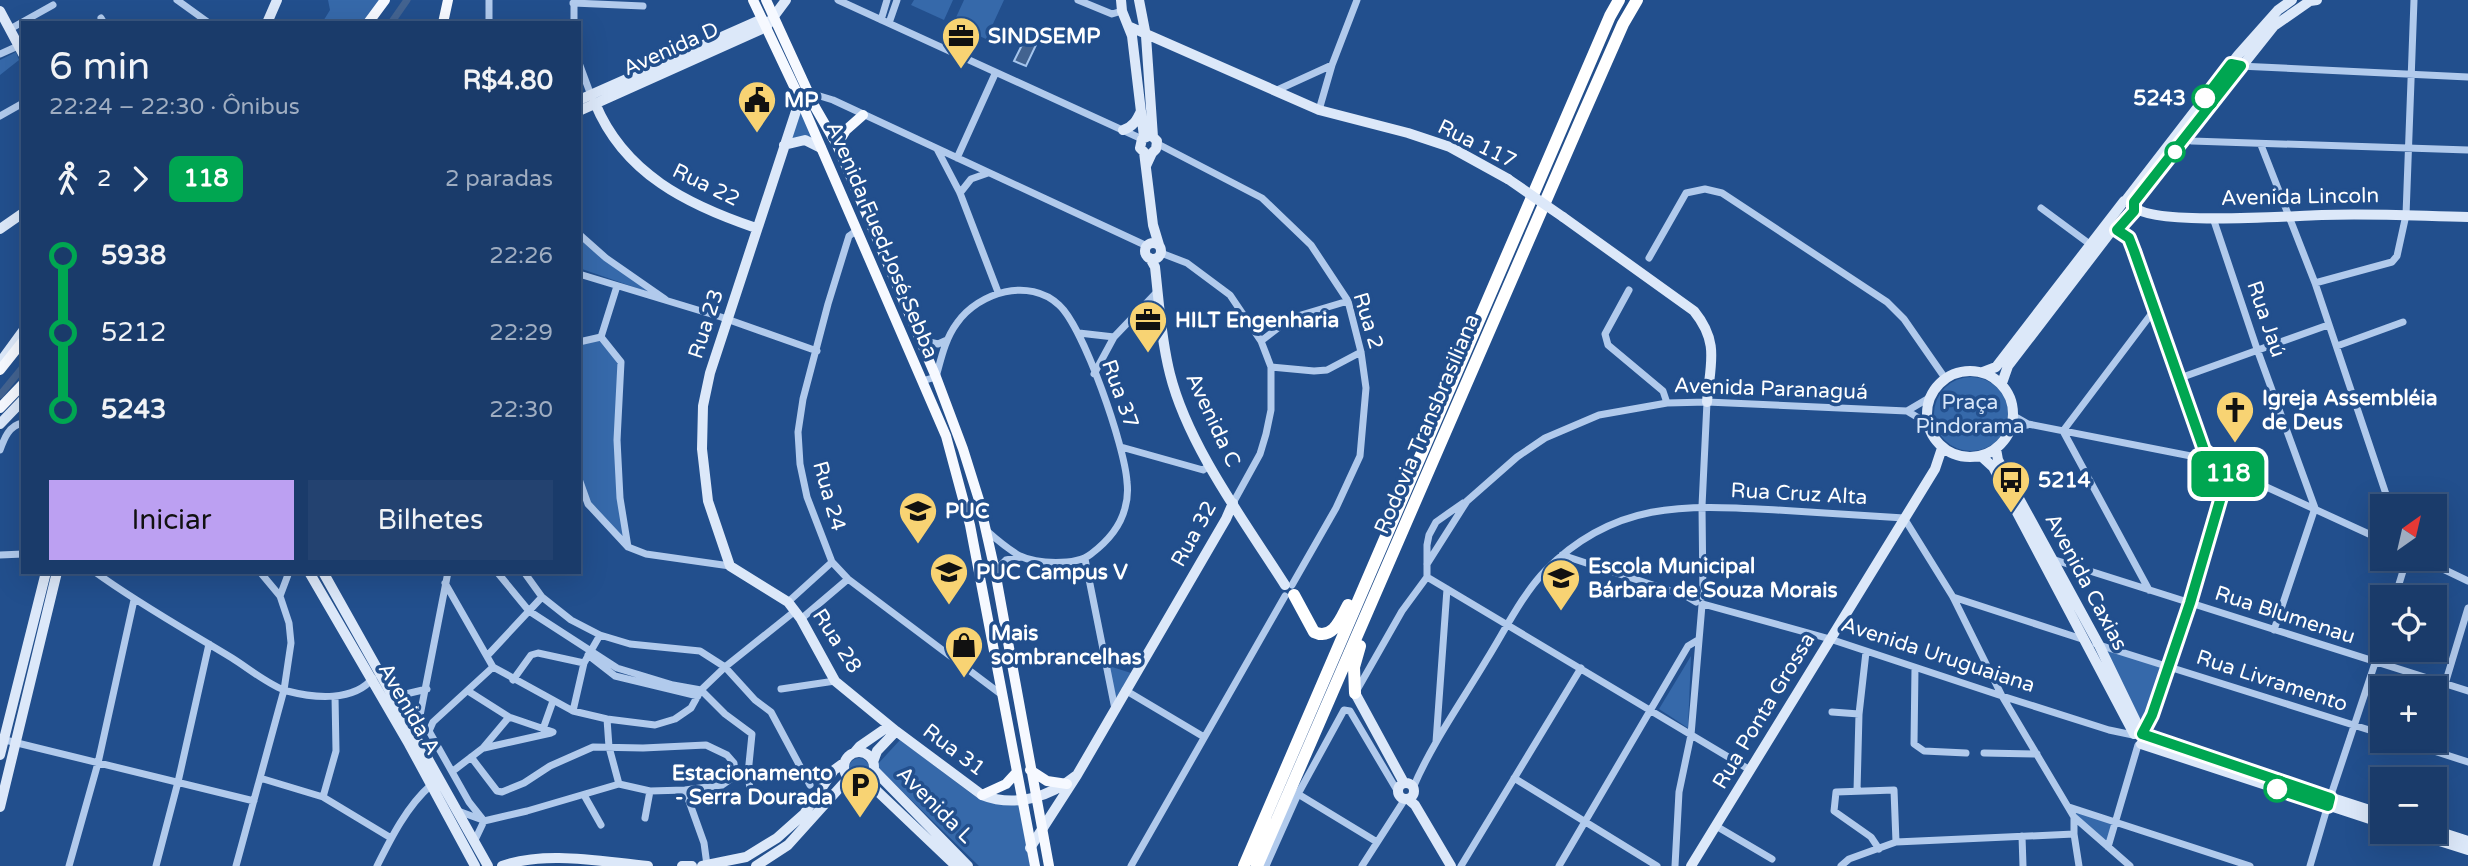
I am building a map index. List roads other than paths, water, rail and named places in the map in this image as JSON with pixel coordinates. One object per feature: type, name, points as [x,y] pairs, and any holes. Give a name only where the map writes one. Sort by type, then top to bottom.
[{"type":"highway","name":"Rodovia Transbrasiliana","points":[[1244,866],[1604,29],[1619,0]]},
{"type":"highway","name":"Rodovia Transbrasiliana","points":[[1257,866],[1582,117],[1623,24],[1637,0]]},
{"type":"highway","points":[[1289,590],[1314,632],[1320,635],[1328,634],[1336,626],[1379,549]]},
{"type":"highway","points":[[1355,693],[1354,667],[1373,598]]},
{"type":"main road","points":[[369,21],[385,0]]},
{"type":"main road","points":[[443,21],[448,0]]},
{"type":"main road","name":"Avenida Fued José Sebba","points":[[753,0],[805,96]]},
{"type":"main road","name":"Avenida Fued José Sebba","points":[[766,0],[810,109],[821,148],[946,436],[970,525],[1035,866]]},
{"type":"main road","name":"Avenida Fued José Sebba","points":[[810,109],[836,145],[936,377],[963,449],[979,500],[995,571],[1049,866]]},
{"type":"main road","points":[[836,145],[840,136],[863,115]]},
{"type":"main road","points":[[0,370],[21,344]]},
{"type":"main road","points":[[0,408],[21,386]]},
{"type":"main road","points":[[1030,770],[1047,782],[1067,784]]},
{"type":"main road","points":[[982,795],[1006,784],[1017,772]]},
{"type":"street","points":[[177,0],[206,21]]},
{"type":"street","points":[[268,21],[277,0]]},
{"type":"street","points":[[489,0],[489,21]]},
{"type":"street","points":[[764,23],[786,0]]},
{"type":"street","name":"Rua 2","points":[[838,0],[995,74],[1123,130],[1262,198],[1311,245],[1348,301],[1361,352],[1366,388],[1360,456],[1336,508],[1131,866]]},
{"type":"street","points":[[885,21],[887,0]]},
{"type":"street","points":[[885,21],[897,0]]},
{"type":"street","points":[[1078,0],[1112,14],[1121,6],[1130,31],[1149,144]]},
{"type":"street","points":[[1139,0],[1146,36],[1149,144]]},
{"type":"street","points":[[1319,110],[1332,65],[1357,0]]},
{"type":"street","points":[[2131,203],[2278,10],[2292,0]]},
{"type":"street","points":[[2317,0],[2310,1],[2274,26],[2236,65],[2186,137],[2131,203],[2109,220],[2113,228],[2129,238],[2206,452],[2227,469],[2370,534]]},
{"type":"street","points":[[2315,283],[2395,260],[2406,215],[2414,0]]},
{"type":"street","points":[[574,21],[573,2],[643,6]]},
{"type":"street","points":[[25,21],[54,5]]},
{"type":"street","points":[[0,11],[20,50],[0,54]]},
{"type":"street","points":[[10,29],[21,23]]},
{"type":"street","name":"Avenida D","points":[[581,100],[592,99],[764,23]]},
{"type":"street","name":"Rua 117","points":[[1130,31],[1319,110],[1408,133],[1450,148],[1508,179],[1694,311],[1711,338],[1707,402]]},
{"type":"street","points":[[1273,92],[1332,65]]},
{"type":"street","points":[[2236,65],[2468,78]]},
{"type":"street","name":"Rua 22","points":[[581,69],[592,99],[618,141],[655,181],[716,215],[756,228]]},
{"type":"street","points":[[957,158],[995,74]]},
{"type":"street","name":"Rua 32","points":[[805,96],[833,100],[1135,242],[1153,253],[1187,263],[1230,295],[1261,341],[1271,367],[1270,410],[1260,454],[1226,519],[1115,710],[1043,831],[1030,848]]},
{"type":"street","name":"Rua 23","points":[[730,566],[708,501],[702,449],[703,406],[756,228],[784,145],[805,96]]},
{"type":"street","name":"Avenida D","points":[[581,109],[592,99]]},
{"type":"street","points":[[0,116],[21,104]]},
{"type":"street","points":[[1123,130],[1136,121],[1142,110]]},
{"type":"street","points":[[2186,137],[2192,141],[2260,145],[2468,150]]},
{"type":"street","points":[[784,145],[805,140],[821,148]]},
{"type":"street","name":"Avenida C","points":[[1149,144],[1146,167],[1153,225],[1153,253],[1170,373],[1209,466],[1289,590]]},
{"type":"street","points":[[2260,145],[2315,283],[2386,494]]},
{"type":"street","points":[[936,377],[947,340],[958,321],[975,306],[998,292],[960,193],[937,149]]},
{"type":"street","points":[[960,193],[971,179],[988,173]]},
{"type":"street","points":[[1649,258],[1686,193],[1705,189],[1722,193],[1887,302],[1904,319],[1945,378]]},
{"type":"street","name":"Avenida Lincoln","points":[[2131,203],[2145,214],[2213,218],[2291,218],[2322,215],[2468,217]]},
{"type":"street","points":[[2041,208],[2091,245]]},
{"type":"street","points":[[0,229],[21,214]]},
{"type":"street","name":"Rua Jaú","points":[[2213,218],[2315,508]]},
{"type":"street","points":[[1983,372],[1996,367],[2091,245],[2113,228]]},
{"type":"street","points":[[2001,383],[2008,366],[2113,228]]},
{"type":"street","name":"Rua 24","points":[[856,231],[849,236],[828,304],[802,410],[798,432],[800,464],[807,497],[832,562],[848,579],[1003,696]]},
{"type":"street","points":[[581,236],[606,258],[673,304]]},
{"type":"street","points":[[581,275],[817,351]]},
{"type":"street","points":[[601,337],[617,286]]},
{"type":"street","points":[[1629,290],[1605,334],[1608,345],[1663,391],[1667,403]]},
{"type":"street","name":"Rua 37","points":[[998,292],[1032,291],[1051,299],[1066,313],[1079,333],[1121,447],[1128,483],[1125,508],[1117,529],[1085,559]]},
{"type":"street","points":[[1094,374],[1114,337],[1157,292]]},
{"type":"street","points":[[1261,341],[1291,318],[1348,301]]},
{"type":"street","points":[[2063,431],[2155,309]]},
{"type":"street","points":[[2337,346],[2403,322]]},
{"type":"street","points":[[2180,378],[2328,325]]},
{"type":"street","points":[[1079,333],[1114,337]]},
{"type":"street","points":[[0,363],[21,334]]},
{"type":"street","points":[[581,342],[601,337]]},
{"type":"street","points":[[601,337],[621,362],[617,440],[620,498],[628,547]]},
{"type":"street","points":[[920,340],[938,344],[947,340]]},
{"type":"street","points":[[1271,367],[1314,372],[1327,369],[1361,352]]},
{"type":"street","points":[[1957,372],[1983,372],[2001,383],[2009,395],[2014,416],[2012,428],[1996,449],[1981,456],[1952,454],[1942,448],[1931,434],[1926,411],[1929,398],[1935,387],[1957,372]]},
{"type":"street","name":"Avenida Fued José Sebba","points":[[922,382],[936,377]]},
{"type":"street","points":[[1907,411],[1929,398]]},
{"type":"street","points":[[0,424],[21,402]]},
{"type":"street","points":[[1675,866],[1679,792],[1691,735],[1698,640],[1707,402]]},
{"type":"street","name":"Avenida Paranaguá","points":[[1427,564],[1467,501],[1517,457],[1545,438],[1599,415],[1667,403],[1707,402],[1907,411],[1927,423]]},
{"type":"street","points":[[2014,416],[2028,425]]},
{"type":"street","points":[[0,450],[6,434],[21,423]]},
{"type":"street","points":[[2012,428],[2028,425],[2199,460]]},
{"type":"street","points":[[2063,431],[2149,590]]},
{"type":"street","points":[[1121,447],[1203,470],[1209,466]]},
{"type":"street","name":"Rua Ponta Grossa","points":[[1695,865],[1716,826],[1935,469],[1942,448]]},
{"type":"street","name":"Avenida Caxias","points":[[1996,449],[1998,460],[2099,645],[2136,719],[2138,738]]},
{"type":"street","points":[[2206,452],[2198,451],[2199,460],[2217,482],[2216,519]]},
{"type":"street","name":"Rua Ponta Grossa","points":[[1935,469],[1952,454]]},
{"type":"street","name":"Avenida Caxias","points":[[1981,456],[1993,467],[2138,738]]},
{"type":"street","points":[[2108,847],[2117,823],[2138,738],[2152,715],[2190,603],[2228,480],[2227,469]]},
{"type":"street","points":[[2217,482],[2252,481]]},
{"type":"street","points":[[581,485],[588,504],[628,547]]},
{"type":"street","points":[[1451,866],[1407,793],[1355,693],[1402,611],[1427,577],[1429,535],[1436,522],[1467,501]]},
{"type":"street","points":[[581,508],[588,504]]},
{"type":"street","name":"Rua Cruz Alta","points":[[1362,866],[1537,581],[1562,555],[1583,539],[1634,516],[1658,510],[1702,506],[1904,518]]},
{"type":"street","points":[[2274,630],[2315,508]]},
{"type":"street","points":[[1226,519],[1237,516],[1243,519]]},
{"type":"street","points":[[1904,518],[1953,597],[2002,696],[2074,817],[2130,866]]},
{"type":"street","points":[[985,530],[1022,557]]},
{"type":"street","name":"Rua 28","points":[[628,547],[646,554],[730,566],[794,611],[835,681],[892,728]]},
{"type":"street","points":[[0,555],[21,554]]},
{"type":"street","name":"Avenida Uruguaiana","points":[[1562,555],[2138,738],[2370,818]]},
{"type":"street","points":[[995,571],[1006,560],[1022,557],[1058,563],[1085,559],[1115,710]]},
{"type":"street","name":"Rua Blumenau","points":[[2052,559],[2370,660]]},
{"type":"street","points":[[794,611],[832,562]]},
{"type":"street","points":[[2447,571],[2468,581]]},
{"type":"street","points":[[0,755],[45,574]]},
{"type":"street","points":[[0,807],[57,574]]},
{"type":"street","points":[[98,574],[134,600],[285,690],[318,697],[335,696],[348,693],[371,681],[378,671]]},
{"type":"street","points":[[236,866],[285,690],[290,643],[289,624],[280,596],[262,574]]},
{"type":"street","points":[[280,596],[288,574]]},
{"type":"street","name":"Avenida A","points":[[310,574],[475,866]]},
{"type":"street","name":"Avenida A","points":[[324,574],[488,866]]},
{"type":"street","points":[[416,736],[447,574]]},
{"type":"street","points":[[499,574],[528,611],[588,656],[617,668],[699,693],[752,734],[748,774],[751,796]]},
{"type":"street","points":[[525,574],[542,597],[571,620],[600,635],[630,644],[700,651],[725,667],[755,700],[771,712],[810,785]]},
{"type":"street","points":[[1427,577],[1750,771]]},
{"type":"street","points":[[445,583],[493,667],[573,711],[655,726],[676,719],[691,708],[699,693],[725,667],[794,611],[848,579]]},
{"type":"street","points":[[1436,744],[1447,589]]},
{"type":"street","points":[[486,656],[542,597]]},
{"type":"street","name":"Rua Livramento","points":[[1953,597],[2370,731]]},
{"type":"street","points":[[69,866],[98,763],[134,600]]},
{"type":"street","points":[[2447,677],[2468,608]]},
{"type":"street","points":[[573,711],[588,656],[600,635]]},
{"type":"street","points":[[1559,866],[1688,646],[1698,640]]},
{"type":"street","points":[[156,866],[209,644]]},
{"type":"street","points":[[1857,791],[1859,715],[1866,652]]},
{"type":"street","points":[[513,680],[531,655],[538,653],[588,656]]},
{"type":"street","points":[[2310,866],[2376,662]]},
{"type":"street","name":"Rua Blumenau","points":[[2376,662],[2420,676]]},
{"type":"street","points":[[484,821],[469,802],[429,731],[433,722],[493,667]]},
{"type":"street","points":[[1461,866],[1581,668]]},
{"type":"street","points":[[1915,668],[1914,744],[1924,751],[1966,752]]},
{"type":"street","points":[[781,689],[835,681]]},
{"type":"street","name":"Rua Blumenau","points":[[2447,685],[2468,691]]},
{"type":"street","points":[[393,697],[427,689]]},
{"type":"street","points":[[1125,690],[1204,737]]},
{"type":"street","points":[[468,691],[509,717],[553,732],[483,748]]},
{"type":"street","points":[[323,797],[336,751],[335,696]]},
{"type":"street","points":[[543,729],[553,701]]},
{"type":"street","points":[[1266,866],[1298,794],[1344,710],[1350,711],[1360,731],[1407,793]]},
{"type":"street","points":[[1832,712],[1859,715]]},
{"type":"street","points":[[2136,719],[2144,720],[2152,715]]},
{"type":"street","points":[[453,771],[483,748],[509,717]]},
{"type":"street","points":[[607,719],[609,747],[619,784]]},
{"type":"street","points":[[1360,731],[1371,725]]},
{"type":"street","points":[[685,790],[700,830],[704,865],[746,857],[777,838],[804,814],[834,770],[860,746],[892,728]]},
{"type":"street","points":[[757,866],[788,845],[843,784],[870,778],[877,751],[892,728]]},
{"type":"street","name":"Rua 31","points":[[892,728],[982,795],[994,800],[1035,798],[1067,784],[1077,775]]},
{"type":"street","points":[[2,739],[254,801]]},
{"type":"street","points":[[471,757],[497,791],[502,792],[593,747],[706,745],[727,755],[734,763],[735,776]]},
{"type":"street","points":[[855,753],[867,755],[874,766]]},
{"type":"street","points":[[1984,753],[2037,754]]},
{"type":"street","points":[[2440,753],[2468,762]]},
{"type":"street","points":[[845,762],[845,771],[858,782]]},
{"type":"street","name":"Avenida L","points":[[874,766],[962,865]]},
{"type":"street","points":[[458,811],[484,821],[619,784],[650,791],[685,790],[722,785],[735,776],[748,774]]},
{"type":"street","points":[[260,778],[323,797],[391,838]]},
{"type":"street","points":[[1514,778],[1657,866]]},
{"type":"street","name":"Avenida L","points":[[858,782],[875,789],[962,865]]},
{"type":"street","points":[[377,866],[391,838],[421,794],[431,785]]},
{"type":"street","points":[[1879,849],[1871,837],[1834,811],[1836,792],[1894,790],[1896,842]]},
{"type":"street","points":[[645,818],[650,791]]},
{"type":"street","points":[[1298,794],[1377,842]]},
{"type":"street","points":[[584,795],[601,825]]},
{"type":"street","name":"Avenida Uruguaiana","points":[[2329,802],[2370,811]]},
{"type":"street","points":[[2068,807],[2250,866]]},
{"type":"street","points":[[2074,817],[2079,866]]},
{"type":"street","points":[[475,840],[484,821]]},
{"type":"street","points":[[1716,826],[1772,859]]},
{"type":"street","points":[[1841,866],[1849,859],[1896,842],[2074,834]]},
{"type":"street","points":[[2447,835],[2468,841]]},
{"type":"street","points":[[2022,836],[2023,866]]},
{"type":"street","points":[[2447,843],[2468,850]]},
{"type":"street","points":[[502,866],[521,861],[563,859],[648,866]]},
{"type":"street","points":[[682,866],[692,866]]},
{"type":"waterway","points":[[392,21],[407,0]]},
{"type":"waterway","points":[[0,395],[21,369]]},
{"type":"place","name":"SINDSEMP","points":[[961,70]]},
{"type":"place","name":"5243","points":[[2205,98]]},
{"type":"place","name":"MP","points":[[757,134]]},
{"type":"place","name":"HILT Engenharia","points":[[1148,354]]},
{"type":"place","name":"Igreja Assembléia de Deus","points":[[2235,444]]},
{"type":"place","name":"5214","points":[[2011,514]]},
{"type":"place","name":"PUC","points":[[918,545]]},
{"type":"place","name":"PUC Campus V","points":[[949,606]]},
{"type":"place","name":"Escola Municipal Bárbara de Souza Morais","points":[[1561,612]]},
{"type":"place","name":"Mais sombrancelhas","points":[[964,679]]},
{"type":"place","name":"Estacionamento - Serra Dourada","points":[[860,819]]},
{"type":"park label","name":"Praça Pindorama","points":[[1970,414]]}]
